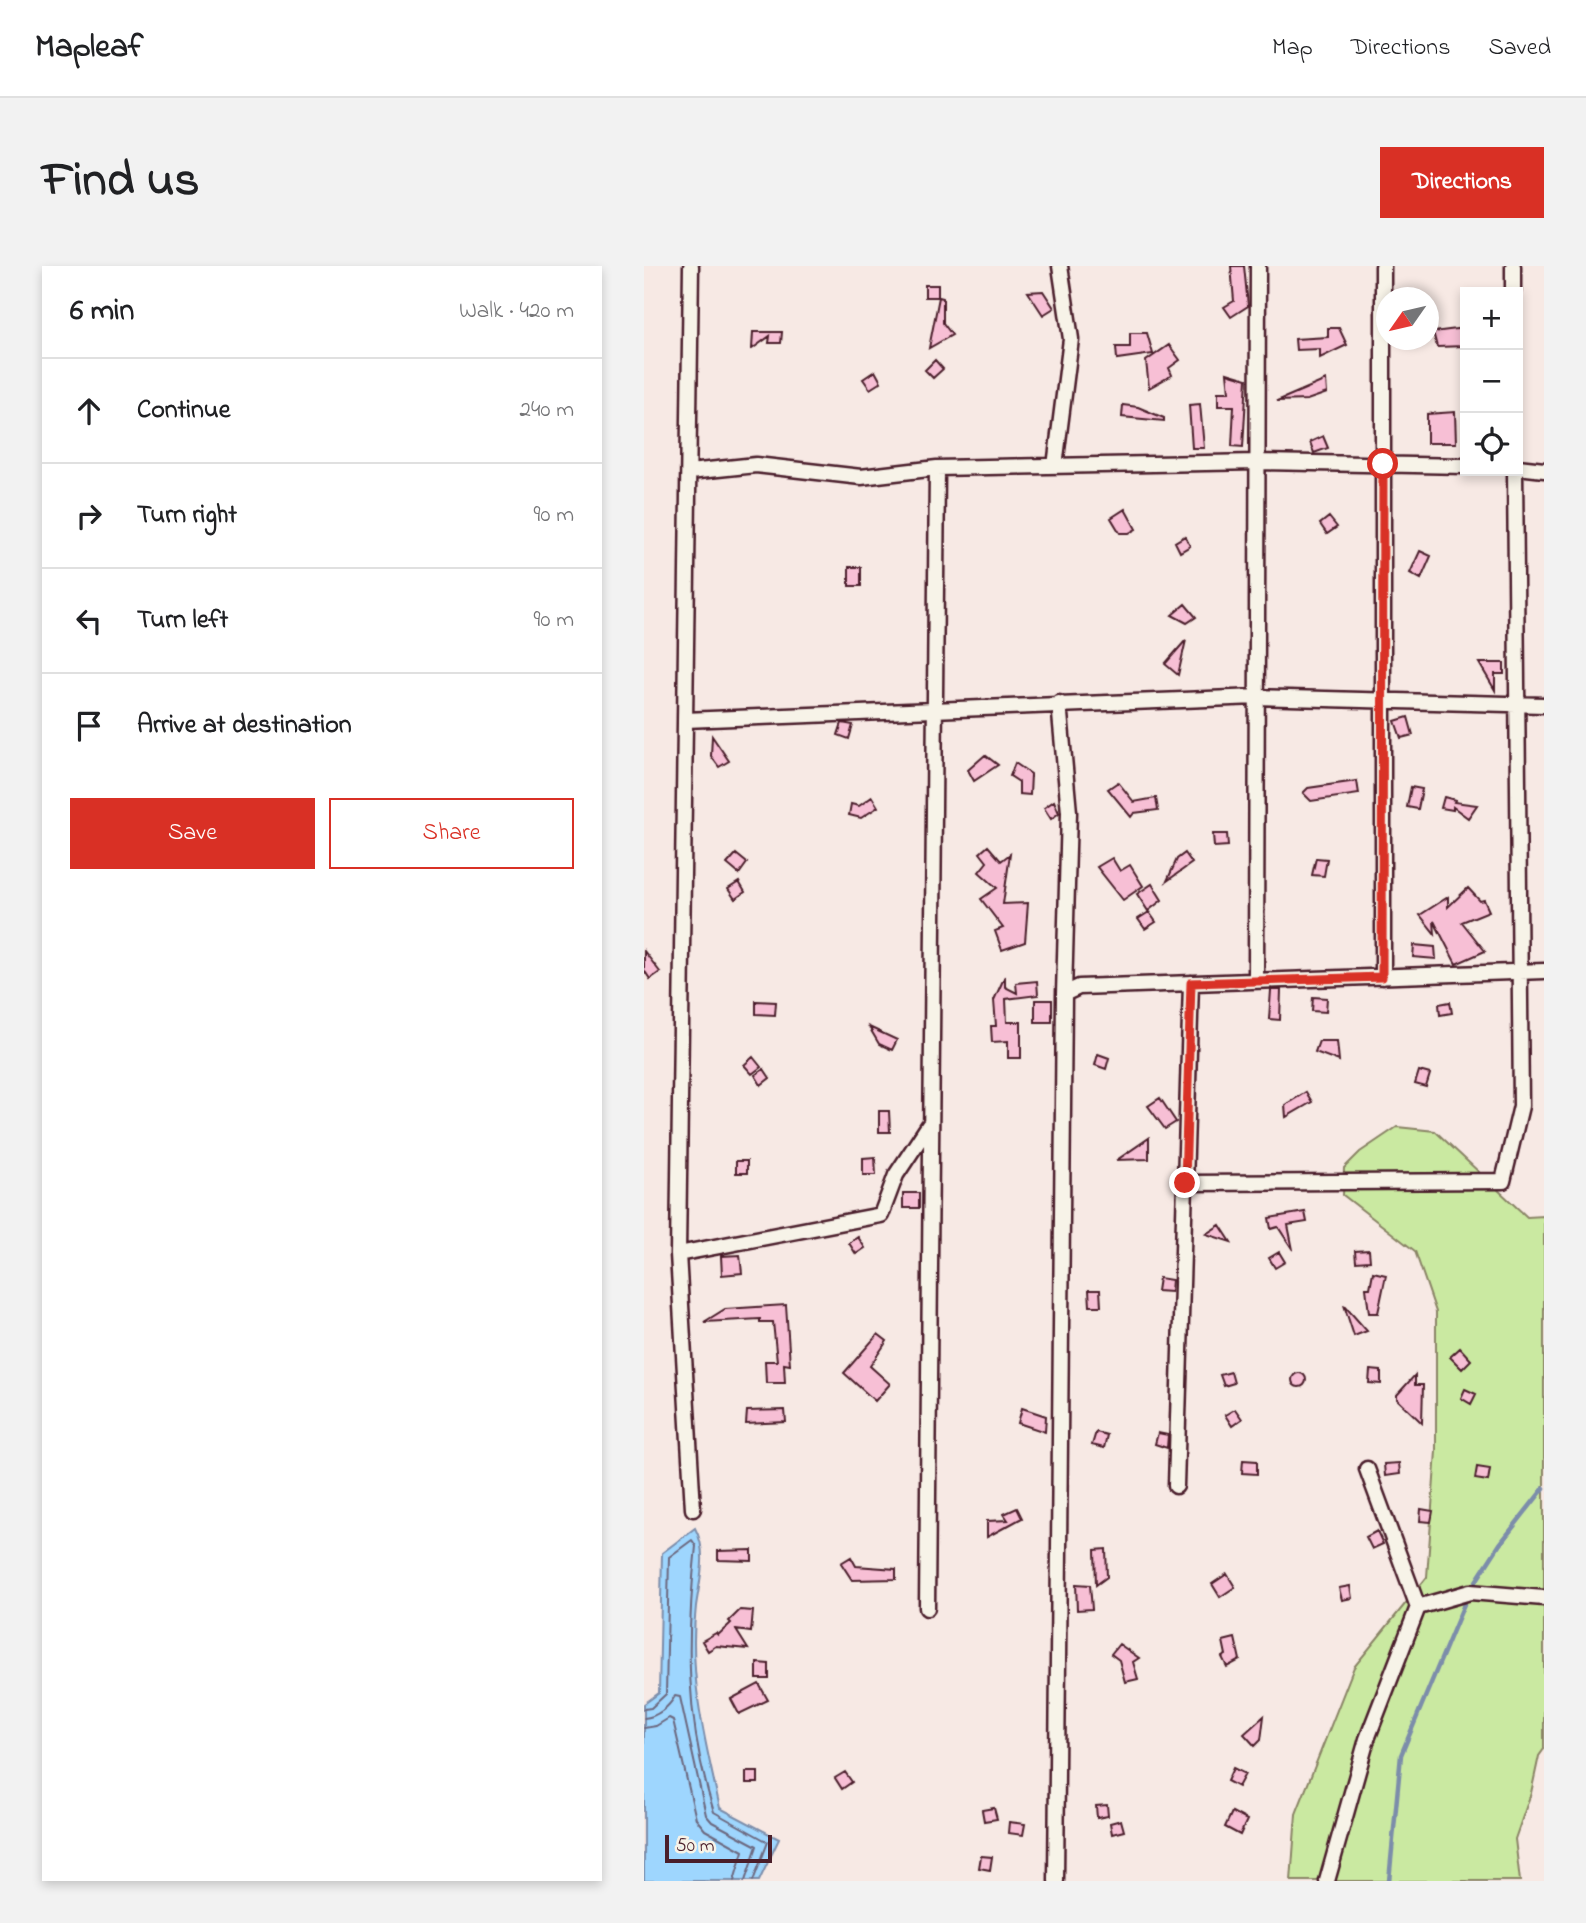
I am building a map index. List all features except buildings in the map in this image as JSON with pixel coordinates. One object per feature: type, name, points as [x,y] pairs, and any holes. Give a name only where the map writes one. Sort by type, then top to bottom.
[{"type":"street","points":[[691,266],[678,1254],[694,1510]]},
{"type":"street","points":[[1055,466],[1071,339],[1060,266]]},
{"type":"street","points":[[1256,981],[1258,266]]},
{"type":"street","points":[[1382,977],[1383,266]]},
{"type":"street","points":[[1513,266],[1513,287]]},
{"type":"street","points":[[688,472],[756,466],[861,477],[937,468],[1258,462],[1460,466]]},
{"type":"street","points":[[927,1608],[929,1124],[937,468]]},
{"type":"street","points":[[1523,469],[1544,470]]},
{"type":"street","points":[[1185,1183],[1503,1181],[1521,1106],[1516,476]]},
{"type":"street","points":[[685,720],[1257,697],[1544,705]]},
{"type":"street","points":[[1056,1881],[1064,993],[1069,811],[1059,703]]},
{"type":"street","points":[[1064,993],[1079,987],[1544,971]]},
{"type":"street","points":[[1177,1486],[1191,983]]},
{"type":"street","points":[[678,1254],[881,1215],[896,1175],[929,1124]]},
{"type":"street","points":[[1327,1881],[1367,1739],[1418,1607],[1367,1469]]},
{"type":"street","points":[[1418,1607],[1470,1592],[1544,1598]]},
{"type":"green space","points":[[1397,1127],[1435,1131],[1527,1217],[1544,1216],[1544,1749],[1539,1756],[1531,1793],[1515,1839],[1520,1881],[1291,1881],[1296,1814],[1354,1667],[1427,1577],[1436,1451],[1436,1312],[1415,1251],[1343,1195],[1344,1168],[1360,1152]]},
{"type":"water","points":[[695,1528],[702,1556],[694,1631],[699,1708],[720,1808],[779,1839],[759,1881],[644,1881],[644,1704],[659,1693],[662,1553]]},
{"type":"waterway","points":[[1471,1589],[1500,1544],[1544,1488]]},
{"type":"waterway","points":[[1389,1881],[1401,1755],[1467,1597]]},
{"type":"route","points":[[1185,1183],[1191,983],[1382,977],[1383,464]]}]
